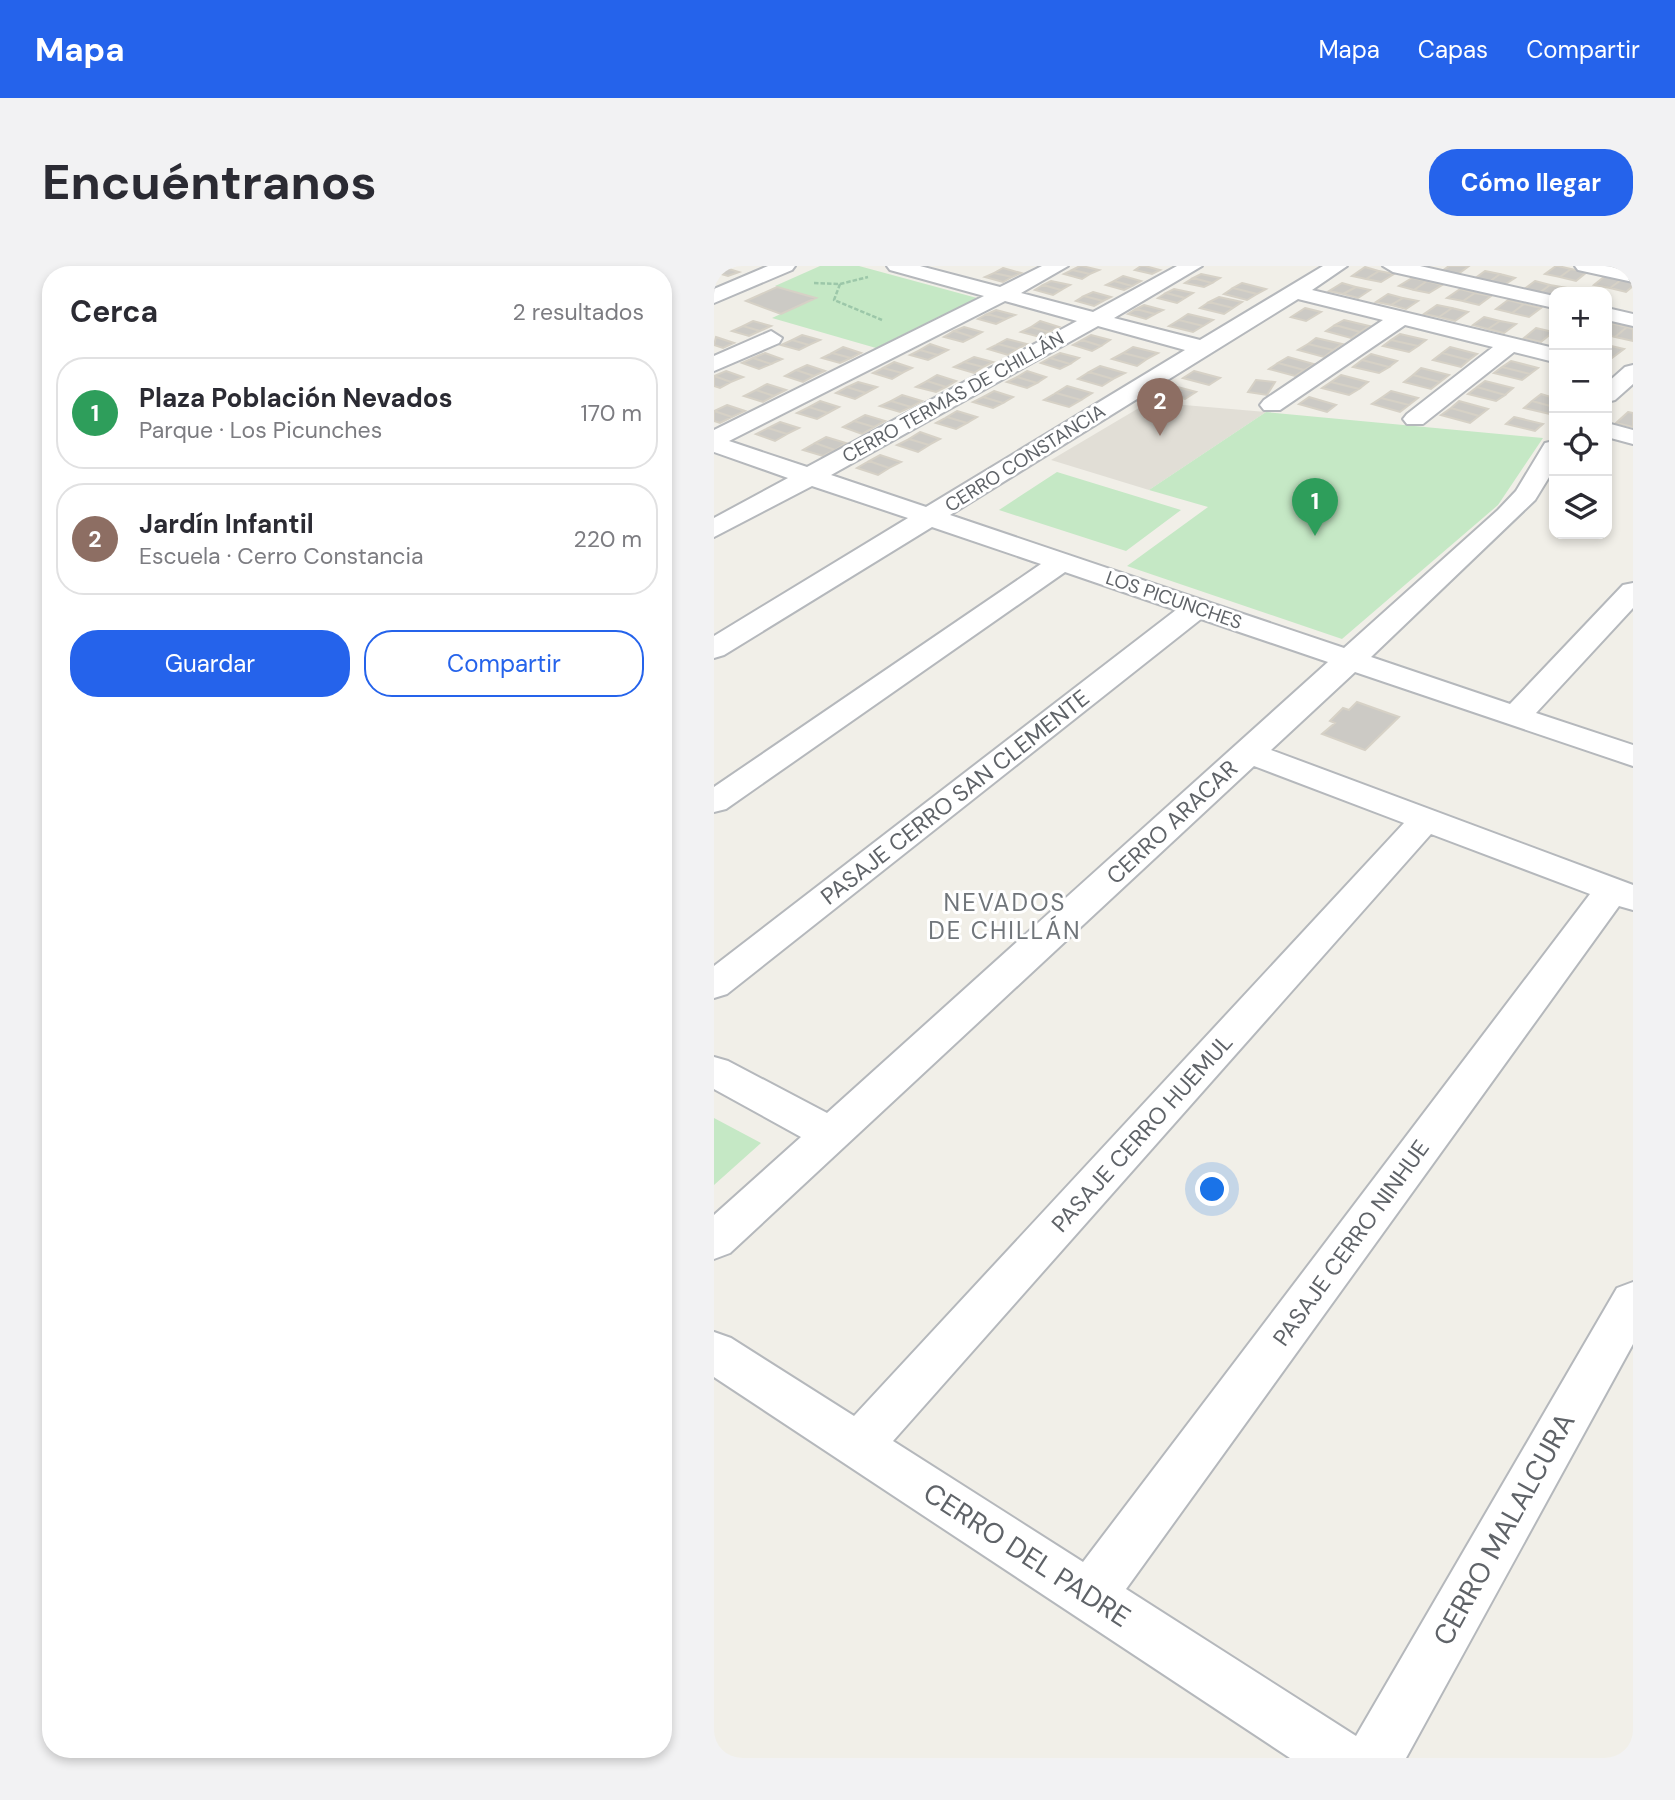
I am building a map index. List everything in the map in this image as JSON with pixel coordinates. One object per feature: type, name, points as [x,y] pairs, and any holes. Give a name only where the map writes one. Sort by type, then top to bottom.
[{"type":"street","points":[[714,297],[785,266]]},
{"type":"street","points":[[714,438],[734,431],[1058,266]]},
{"type":"street","name":"CERRO TERMAS DE CHILLÁN","points":[[714,529],[1192,266]]},
{"type":"street","name":"CERRO CONSTANCIA","points":[[714,649],[1337,266]]},
{"type":"street","points":[[1393,266],[1549,301]]},
{"type":"street","points":[[1585,266],[1633,276]]},
{"type":"street","points":[[908,267],[1002,295],[1203,348]]},
{"type":"street","points":[[1294,292],[1549,354]]},
{"type":"street","points":[[1612,315],[1633,320]]},
{"type":"street","points":[[1272,405],[1401,318]]},
{"type":"street","points":[[714,364],[771,338]]},
{"type":"street","points":[[1415,419],[1510,344]]},
{"type":"street","points":[[1612,369],[1632,373]]},
{"type":"street","points":[[1612,391],[1632,373]]},
{"type":"street","points":[[1612,432],[1633,438]]},
{"type":"street","name":"LOS PICUNCHES","points":[[714,444],[1633,756]]},
{"type":"street","name":"CERRO ARACAR","points":[[714,1241],[1518,506],[1549,456]]},
{"type":"street","points":[[714,802],[1062,562]]},
{"type":"street","points":[[1516,716],[1633,591]]},
{"type":"street","name":"PASAJE CERRO SAN CLEMENTE","points":[[714,985],[1197,608]]},
{"type":"street","points":[[1248,752],[1622,894]]},
{"type":"street","name":"PASAJE CERRO HUEMUL","points":[[858,1446],[1426,819]]},
{"type":"street","name":"PASAJE CERRO NINHUE","points":[[1090,1596],[1622,894]]},
{"type":"street","points":[[714,1071],[831,1134]]},
{"type":"street","name":"CERRO MALALCURA","points":[[1376,1758],[1633,1301]]},
{"type":"street","name":"CERRO DEL PADRE","points":[[714,1352],[1340,1758]]},
{"type":"path","points":[[754,279],[840,284],[908,267]]},
{"type":"path","points":[[840,284],[834,300],[882,319],[891,351]]},
{"type":"shaded area","points":[[1149,402],[1266,412],[1149,490],[1051,460]]},
{"type":"green space","points":[[820,266],[859,266],[977,298],[876,348],[772,318],[815,298],[775,286]]},
{"type":"green space","points":[[1266,412],[1543,438],[1498,505],[1342,639],[1127,566],[1208,507],[1149,490]]},
{"type":"green space","points":[[1057,472],[1181,510],[1126,551],[999,510]]},
{"type":"green space","points":[[714,1118],[761,1143],[714,1185]]},
{"type":"building","points":[[1080,266],[1099,270],[1090,274],[1072,270]]},
{"type":"building","points":[[1141,266],[1160,270],[1152,274],[1135,270]]},
{"type":"building","points":[[1449,266],[1469,266],[1457,275],[1442,271]]},
{"type":"building","points":[[1556,266],[1571,269],[1560,277],[1545,274]]},
{"type":"building","points":[[722,267],[739,272],[728,276],[714,272]]},
{"type":"building","points":[[1365,267],[1379,271],[1366,279],[1352,276]]},
{"type":"building","points":[[1003,268],[1021,273],[1012,277],[994,273]]},
{"type":"building","points":[[1571,269],[1587,272],[1576,281],[1560,277]]},
{"type":"building","points":[[1072,270],[1090,274],[1082,279],[1064,274]]},
{"type":"building","points":[[1379,271],[1394,274],[1381,282],[1366,279]]},
{"type":"building","points":[[1485,271],[1500,274],[1489,282],[1474,279]]},
{"type":"building","points":[[994,273],[1012,277],[1003,282],[985,277]]},
{"type":"building","points":[[1201,274],[1220,278],[1212,283],[1193,278]]},
{"type":"building","points":[[1500,274],[1515,278],[1504,285],[1489,282]]},
{"type":"building","points":[[1123,276],[1141,281],[1132,286],[1114,281]]},
{"type":"building","points":[[1605,276],[1621,280],[1611,287],[1594,285]]},
{"type":"building","points":[[1193,278],[1212,283],[1204,287],[1185,283]]},
{"type":"building","points":[[1412,278],[1427,281],[1414,290],[1399,286]]},
{"type":"building","points":[[1621,280],[1633,282],[1633,286],[1626,292],[1611,287]]},
{"type":"building","points":[[1051,281],[1070,285],[1061,290],[1043,285]]},
{"type":"building","points":[[1114,281],[1132,286],[1124,290],[1106,285]]},
{"type":"building","points":[[1427,281],[1442,285],[1429,293],[1414,290]]},
{"type":"building","points":[[1535,281],[1550,285],[1539,293],[1523,290]]},
{"type":"building","points":[[1242,283],[1266,289],[1257,294],[1233,288]]},
{"type":"building","points":[[1342,283],[1356,287],[1343,294],[1329,291]]},
{"type":"building","points":[[1043,285],[1061,290],[1053,295],[1035,290]]},
{"type":"building","points":[[1550,285],[1561,287],[1549,287],[1549,296],[1539,293]]},
{"type":"building","points":[[777,287],[816,298],[781,314],[746,301]]},
{"type":"building","points":[[1356,287],[1370,290],[1358,298],[1343,294]]},
{"type":"building","points":[[1233,288],[1257,294],[1247,300],[1224,294]]},
{"type":"building","points":[[1174,289],[1193,293],[1185,298],[1166,293]]},
{"type":"building","points":[[1460,289],[1475,293],[1463,301],[1447,298]]},
{"type":"building","points":[[1093,292],[1111,297],[1103,301],[1084,296]]},
{"type":"building","points":[[1166,293],[1185,298],[1177,303],[1158,298]]},
{"type":"building","points":[[1475,293],[1491,296],[1479,305],[1463,301]]},
{"type":"building","points":[[1388,294],[1403,298],[1391,305],[1376,302]]},
{"type":"building","points":[[1084,296],[1103,301],[1094,306],[1076,301]]},
{"type":"building","points":[[1219,297],[1242,302],[1233,308],[1209,302]]},
{"type":"building","points":[[1403,298],[1418,301],[1406,309],[1391,305]]},
{"type":"building","points":[[1508,300],[1524,304],[1512,313],[1496,309]]},
{"type":"building","points":[[1209,302],[1233,308],[1224,314],[1200,308]]},
{"type":"building","points":[[1524,304],[1541,308],[1529,317],[1512,313]]},
{"type":"building","points":[[1144,305],[1163,310],[1155,314],[1136,309]]},
{"type":"building","points":[[1437,305],[1452,308],[1439,317],[1424,314]]},
{"type":"building","points":[[1305,308],[1321,312],[1306,321],[1291,317]]},
{"type":"building","points":[[1452,308],[1468,312],[1455,321],[1439,317]]},
{"type":"building","points":[[1136,309],[1155,314],[1146,319],[1128,314]]},
{"type":"building","points":[[996,310],[1015,315],[1006,319],[987,314]]},
{"type":"building","points":[[987,314],[1006,319],[996,324],[978,319]]},
{"type":"building","points":[[1188,314],[1213,320],[1203,326],[1179,320]]},
{"type":"building","points":[[1484,317],[1500,321],[1488,329],[1473,325]]},
{"type":"building","points":[[1179,320],[1203,326],[1193,332],[1169,326]]},
{"type":"building","points":[[1344,320],[1369,326],[1360,332],[1335,325]]},
{"type":"building","points":[[753,321],[771,326],[760,331],[743,326]]},
{"type":"building","points":[[1040,321],[1059,327],[1049,332],[1031,327]]},
{"type":"building","points":[[1500,321],[1516,324],[1504,333],[1488,329]]},
{"type":"building","points":[[1612,323],[1627,327],[1615,337],[1612,336]]},
{"type":"building","points":[[1335,325],[1360,332],[1351,338],[1326,331]]},
{"type":"building","points":[[743,326],[760,331],[749,336],[732,331]]},
{"type":"building","points":[[964,327],[982,332],[973,337],[954,331]]},
{"type":"building","points":[[1031,327],[1049,332],[1040,337],[1021,332]]},
{"type":"building","points":[[1627,327],[1633,329],[1633,341],[1615,337]]},
{"type":"building","points":[[1536,328],[1549,331],[1549,335],[1541,342],[1524,338]]},
{"type":"building","points":[[954,331],[973,337],[963,342],[944,337]]},
{"type":"building","points":[[1400,334],[1426,340],[1418,346],[1391,340]]},
{"type":"building","points":[[802,335],[820,340],[809,345],[792,340]]},
{"type":"building","points":[[1091,335],[1110,340],[1101,346],[1082,340]]},
{"type":"building","points":[[716,337],[734,343],[723,348],[714,345]]},
{"type":"building","points":[[1316,338],[1342,344],[1333,350],[1308,344]]},
{"type":"building","points":[[1007,339],[1027,344],[1017,349],[998,344]]},
{"type":"building","points":[[792,340],[809,345],[799,350],[781,345]]},
{"type":"building","points":[[1082,340],[1101,346],[1092,351],[1073,345]]},
{"type":"building","points":[[1391,340],[1418,346],[1409,352],[1383,346]]},
{"type":"building","points":[[930,344],[948,350],[938,355],[920,350]]},
{"type":"building","points":[[998,344],[1017,349],[1008,355],[988,349]]},
{"type":"building","points":[[1308,344],[1333,350],[1324,357],[1298,350]]},
{"type":"building","points":[[1612,346],[1624,349],[1612,358]]},
{"type":"building","points":[[843,347],[861,353],[851,358],[832,353]]},
{"type":"building","points":[[1133,347],[1158,353],[1147,359],[1123,353]]},
{"type":"building","points":[[1450,347],[1477,354],[1469,360],[1442,353]]},
{"type":"building","points":[[920,350],[938,355],[928,360],[910,355]]},
{"type":"building","points":[[765,353],[782,359],[771,364],[753,358]]},
{"type":"building","points":[[832,353],[851,358],[840,363],[822,358]]},
{"type":"building","points":[[1060,353],[1079,358],[1070,364],[1050,358]]},
{"type":"building","points":[[1123,353],[1147,359],[1137,366],[1112,359]]},
{"type":"building","points":[[1442,353],[1469,360],[1461,367],[1433,360]]},
{"type":"building","points":[[1371,354],[1397,361],[1389,367],[1362,360]]},
{"type":"building","points":[[974,357],[993,362],[983,367],[964,362]]},
{"type":"building","points":[[1288,357],[1314,364],[1304,370],[1278,363]]},
{"type":"building","points":[[753,358],[771,364],[759,369],[742,363]]},
{"type":"building","points":[[1050,358],[1070,364],[1060,369],[1041,363]]},
{"type":"building","points":[[1362,360],[1389,367],[1379,373],[1353,367]]},
{"type":"building","points":[[1511,361],[1538,368],[1530,374],[1502,367]]},
{"type":"building","points":[[894,362],[912,368],[902,373],[883,368]]},
{"type":"building","points":[[964,362],[983,367],[974,373],[954,367]]},
{"type":"building","points":[[1278,363],[1304,370],[1295,376],[1269,369]]},
{"type":"building","points":[[807,365],[825,371],[814,376],[796,370]]},
{"type":"building","points":[[1100,366],[1125,373],[1113,379],[1089,372]]},
{"type":"building","points":[[1502,367],[1530,374],[1522,380],[1494,373]]},
{"type":"building","points":[[883,368],[902,373],[892,379],[873,373]]},
{"type":"building","points":[[1421,368],[1449,375],[1440,382],[1413,375]]},
{"type":"building","points":[[796,370],[814,376],[803,382],[785,376]]},
{"type":"building","points":[[726,371],[743,377],[731,382],[714,376]]},
{"type":"building","points":[[1027,371],[1046,377],[1037,383],[1017,377]]},
{"type":"building","points":[[1194,371],[1220,378],[1209,385],[1183,378]]},
{"type":"building","points":[[1089,372],[1113,379],[1102,386],[1078,379]]},
{"type":"building","points":[[937,375],[956,381],[946,387],[927,381]]},
{"type":"building","points":[[1341,375],[1368,382],[1359,389],[1331,382]]},
{"type":"building","points":[[1413,375],[1440,382],[1431,389],[1404,382]]},
{"type":"building","points":[[714,376],[731,382],[720,388],[714,386]]},
{"type":"building","points":[[1017,377],[1037,383],[1027,388],[1007,382]]},
{"type":"building","points":[[1256,380],[1275,382],[1267,395],[1248,392]]},
{"type":"building","points":[[927,381],[946,387],[936,392],[916,387]]},
{"type":"building","points":[[1485,381],[1513,388],[1505,395],[1477,387]]},
{"type":"building","points":[[858,382],[877,387],[866,393],[847,387]]},
{"type":"building","points":[[1331,382],[1359,389],[1349,395],[1322,388]]},
{"type":"building","points":[[767,384],[786,390],[774,396],[756,390]]},
{"type":"building","points":[[1170,385],[1196,392],[1185,399],[1159,392]]},
{"type":"building","points":[[1067,386],[1092,393],[1081,400],[1056,393]]},
{"type":"building","points":[[847,387],[866,393],[855,399],[836,393]]},
{"type":"building","points":[[1477,387],[1505,395],[1496,401],[1468,394]]},
{"type":"building","points":[[756,390],[774,396],[763,402],[744,396]]},
{"type":"building","points":[[994,391],[1013,397],[1003,403],[983,397]]},
{"type":"building","points":[[1391,391],[1418,398],[1409,405],[1381,398]]},
{"type":"building","points":[[1056,393],[1081,400],[1069,407],[1044,400]]},
{"type":"building","points":[[1541,394],[1549,396],[1549,406],[1532,401]]},
{"type":"building","points":[[902,395],[922,401],[911,407],[891,401]]},
{"type":"building","points":[[983,397],[1003,403],[993,408],[973,402]]},
{"type":"building","points":[[1309,397],[1336,405],[1327,412],[1299,404]]},
{"type":"building","points":[[1381,398],[1409,405],[1400,412],[1372,404]]},
{"type":"building","points":[[820,401],[839,407],[828,413],[809,407]]},
{"type":"building","points":[[891,401],[911,407],[900,412],[880,406]]},
{"type":"building","points":[[1459,401],[1488,409],[1479,416],[1451,408]]},
{"type":"building","points":[[1532,401],[1549,406],[1549,414],[1524,408]]},
{"type":"building","points":[[727,405],[745,411],[732,417],[714,411]]},
{"type":"building","points":[[809,407],[828,413],[817,419],[797,413]]},
{"type":"building","points":[[1451,408],[1479,416],[1470,423],[1441,415]]},
{"type":"building","points":[[714,411],[732,417],[720,423],[714,421]]},
{"type":"building","points":[[957,411],[977,417],[967,423],[947,417]]},
{"type":"building","points":[[1628,412],[1633,413],[1633,427],[1616,423]]},
{"type":"building","points":[[865,415],[885,421],[874,427],[854,421]]},
{"type":"building","points":[[947,417],[967,423],[956,429],[936,423]]},
{"type":"building","points":[[1514,417],[1543,424],[1535,431],[1506,424]]},
{"type":"building","points":[[854,421],[874,427],[862,434],[843,427]]},
{"type":"building","points":[[780,422],[799,428],[787,434],[768,428]]},
{"type":"building","points":[[768,428],[787,434],[775,441],[756,434]]},
{"type":"building","points":[[920,432],[940,439],[929,445],[909,439]]},
{"type":"building","points":[[826,437],[846,443],[835,450],[815,443]]},
{"type":"building","points":[[909,439],[929,445],[918,452],[897,445]]},
{"type":"building","points":[[815,443],[835,450],[823,456],[803,450]]},
{"type":"building","points":[[880,455],[901,462],[889,468],[869,461]]},
{"type":"building","points":[[869,461],[889,468],[878,475],[857,468]]},
{"type":"building","points":[[1357,702],[1399,717],[1365,750],[1322,734],[1335,723],[1330,721],[1343,708],[1349,710]]},
{"type":"place","name":"Jardín Infantil","points":[[1160,436]]},
{"type":"place","name":"Plaza Población Nevados","points":[[1315,536]]},
{"type":"district","name":"NEVADOS DE CHILLÁN","points":[[1005,916]]}]
